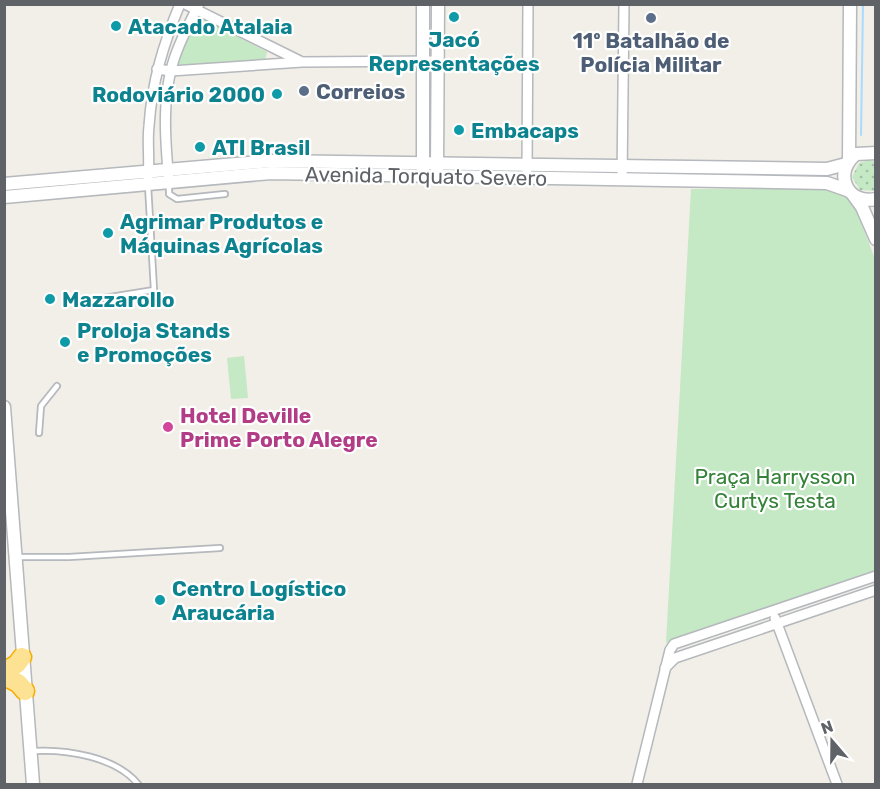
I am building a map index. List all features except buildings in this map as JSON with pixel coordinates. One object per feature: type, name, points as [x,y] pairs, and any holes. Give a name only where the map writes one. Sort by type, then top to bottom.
[{"type":"highway","points":[[22,657],[4,674],[18,683],[25,691]]},
{"type":"street","points":[[148,178],[148,128],[157,69],[162,48],[180,4]]},
{"type":"street","points":[[185,4],[198,8],[302,62]]},
{"type":"street","points":[[423,4],[431,61],[437,170]]},
{"type":"street","points":[[423,169],[431,61],[438,4]]},
{"type":"street","points":[[526,177],[528,4]]},
{"type":"street","points":[[622,179],[624,4]]},
{"type":"street","points":[[850,4],[848,162],[843,177],[851,193],[862,207],[876,239]]},
{"type":"street","points":[[168,176],[166,126],[171,71],[177,51],[198,8]]},
{"type":"street","points":[[157,69],[171,71],[302,62],[431,61]]},
{"type":"street","name":"Avenida Torquato Severo","points":[[437,170],[527,164],[827,169],[848,162],[864,151],[876,153]]},
{"type":"street","name":"Avenida Torquato Severo","points":[[4,196],[69,185],[168,176],[343,168],[423,169],[526,177],[827,183],[867,201],[876,199]]},
{"type":"street","name":"Avenida Torquato Severo","points":[[4,184],[69,185]]},
{"type":"street","points":[[4,407],[8,485],[33,784]]},
{"type":"street","points":[[637,784],[665,668],[674,644],[876,576]]},
{"type":"street","points":[[665,668],[675,658],[876,590]]},
{"type":"street","points":[[773,611],[837,784]]},
{"type":"lane","points":[[168,176],[169,194],[177,199],[225,194]]},
{"type":"lane","points":[[104,298],[154,290],[148,178]]},
{"type":"lane","points":[[39,433],[41,406],[57,386]]},
{"type":"lane","points":[[15,557],[69,557],[220,548]]},
{"type":"lane","points":[[31,751],[53,750],[107,763],[127,772],[138,784]]},
{"type":"green space","points":[[197,16],[267,52],[265,60],[174,65]]},
{"type":"green space","points":[[869,160],[876,162],[875,191],[860,190],[852,177],[859,163]]},
{"type":"green space","name":"Praça Harrysson Curtys Testa","points":[[691,189],[833,189],[846,197],[855,207],[875,259],[875,571],[666,643]]},
{"type":"green space","points":[[244,356],[248,398],[231,399],[227,358]]},
{"type":"waterway","points":[[861,135],[863,4]]},
{"type":"place","name":"Jacó Representações","points":[[454,17]]},
{"type":"place","name":"11º Batalhão de Polícia Militar","points":[[651,18]]},
{"type":"place","name":"Atacado Atalaia","points":[[116,26]]},
{"type":"place","name":"Correios","points":[[304,91]]},
{"type":"place","name":"Rodoviário 2000","points":[[277,94]]},
{"type":"place","name":"Embacaps","points":[[459,130]]},
{"type":"place","name":"ATI Brasil","points":[[200,147]]},
{"type":"place","name":"Agrimar Produtos e Máquinas Agrícolas","points":[[108,233]]},
{"type":"place","name":"Mazzarollo","points":[[50,299]]},
{"type":"place","name":"Proloja Stands e Promoções","points":[[65,342]]},
{"type":"place","name":"Hotel Deville Prime Porto Alegre","points":[[168,427]]},
{"type":"place","name":"Centro Logístico Araucária","points":[[160,600]]}]
